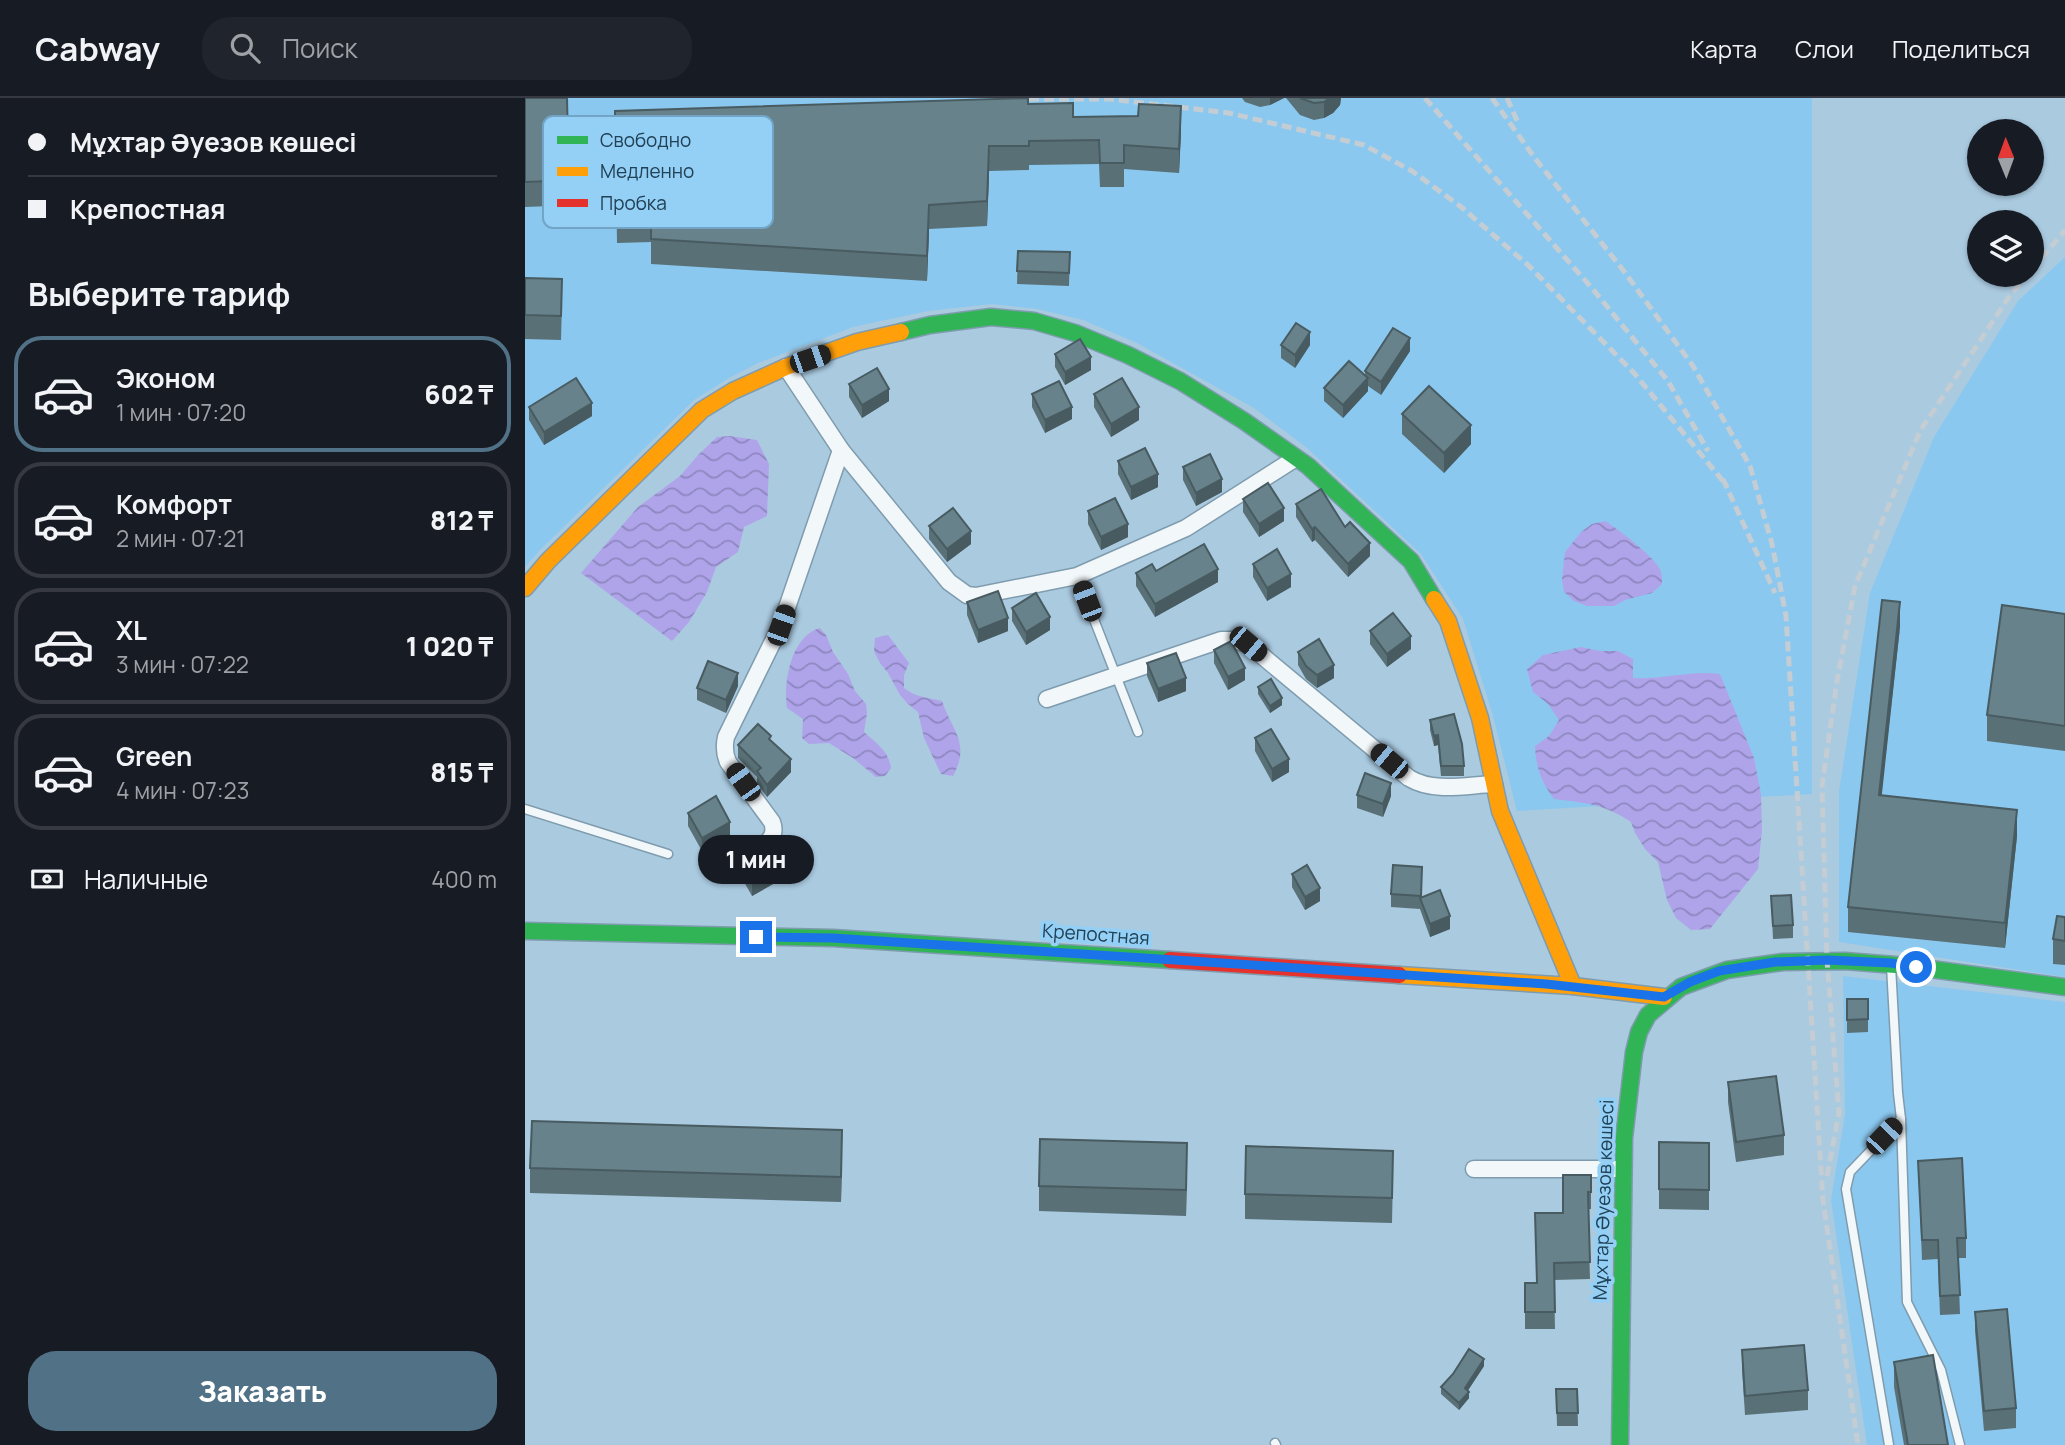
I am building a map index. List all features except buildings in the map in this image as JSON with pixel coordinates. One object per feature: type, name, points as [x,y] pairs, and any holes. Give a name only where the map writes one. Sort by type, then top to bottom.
[{"type":"street","points":[[525,588],[548,561],[702,410],[733,391],[786,367],[857,342],[930,325],[991,317],[1034,321],[1075,333],[1180,381],[1244,421],[1308,466],[1411,561],[1448,621],[1481,718],[1500,811],[1573,986]]},
{"type":"street","points":[[786,367],[841,450],[949,582],[967,595],[984,595],[1077,576],[1186,528],[1296,458]]},
{"type":"street","points":[[714,861],[763,845],[773,836],[772,822],[728,762],[724,744],[781,625],[841,450]]},
{"type":"street","points":[[1047,699],[1221,640],[1242,641],[1409,778],[1434,787],[1494,784]]},
{"type":"street","name":"Крепостная","points":[[525,932],[833,938],[1573,986],[1664,997]]},
{"type":"street","name":"Мұхтар Әуезов көшесі","points":[[1620,1445],[1622,1169],[1626,1095],[1635,1045],[1647,1016],[1664,997],[1690,982],[1745,965],[1827,960],[1891,963],[2065,987]]},
{"type":"street","points":[[1474,1169],[1622,1169]]},
{"type":"lane","points":[[1077,576],[1138,732]]},
{"type":"lane","points":[[525,809],[668,854]]},
{"type":"lane","points":[[1891,963],[1901,1119],[1907,1302],[1941,1370],[1960,1445]]},
{"type":"lane","points":[[1889,1445],[1846,1188],[1850,1172],[1901,1119]]},
{"type":"shaded area","points":[[525,98],[1812,98],[1812,794],[1517,811],[1493,716],[1463,619],[1421,554],[1306,447],[1254,408],[1137,343],[1083,320],[1037,309],[992,304],[928,311],[853,327],[758,363],[694,400],[525,567]]},
{"type":"shaded area","points":[[2065,257],[2065,977],[1839,942],[1839,791],[1870,593],[1934,437],[2018,301],[2033,287],[2044,287],[2044,277]]},
{"type":"shaded area","points":[[1843,976],[2065,1002],[2065,1445],[1867,1445],[1831,1200],[1845,1114]]},
{"type":"water","points":[[717,437],[757,440],[769,464],[767,516],[744,527],[738,552],[716,567],[707,592],[689,622],[672,641],[581,573],[638,507],[680,476]]},
{"type":"water","points":[[1605,521],[1653,560],[1661,572],[1662,584],[1652,593],[1625,600],[1614,606],[1587,606],[1574,601],[1564,592],[1562,579],[1565,552],[1581,532],[1592,524]]},
{"type":"water","points":[[820,628],[848,674],[855,691],[866,704],[864,732],[888,757],[891,768],[885,776],[876,777],[829,743],[809,744],[802,738],[803,719],[787,708],[786,686],[791,661],[802,640]]},
{"type":"water","points":[[888,635],[909,663],[904,675],[904,688],[942,701],[960,746],[958,765],[953,776],[941,774],[924,738],[918,712],[900,695],[874,651],[875,638]]},
{"type":"water","points":[[1581,647],[1618,651],[1633,659],[1633,678],[1720,674],[1754,758],[1761,794],[1762,830],[1758,869],[1710,929],[1691,930],[1676,918],[1667,900],[1658,862],[1645,849],[1631,822],[1603,808],[1554,799],[1543,780],[1538,768],[1535,746],[1549,736],[1559,720],[1548,704],[1533,692],[1527,669],[1543,655]]},
{"type":"railway","points":[[1425,98],[1591,287],[1668,381],[1708,451]]},
{"type":"railway","points":[[1492,98],[1693,366],[1750,466],[1772,544],[1786,616],[1823,1200],[1858,1445]]},
{"type":"railway","points":[[1507,98],[1519,125]]},
{"type":"railway","points":[[1029,99],[1110,99],[1229,113],[1364,145],[1412,171],[1460,206],[1529,266],[1634,373],[1727,486]]},
{"type":"railway","points":[[2044,255],[2065,230]]},
{"type":"railway","points":[[1827,1176],[1839,1113],[1827,960],[1822,786],[1837,681],[1855,586],[1920,431],[2018,287]]},
{"type":"railway","points":[[1723,479],[1775,593]]},
{"type":"traffic: fast","points":[[901,332],[930,325],[991,317],[1034,321],[1075,333],[1180,381],[1308,466],[1411,561],[1434,599]]},
{"type":"traffic: fast","points":[[525,931],[833,938],[1170,960]]},
{"type":"traffic: fast","points":[[1620,1445],[1624,1138],[1634,1052],[1639,1032],[1648,1015],[1681,987],[1727,970],[1783,962],[1845,961],[1908,966],[2065,987]]},
{"type":"traffic: slow","points":[[525,588],[548,561],[702,410],[733,391],[786,367],[857,342],[901,332]]},
{"type":"traffic: slow","points":[[1434,599],[1448,621],[1480,718],[1500,811],[1573,986]]},
{"type":"traffic: slow","points":[[1399,975],[1573,986],[1664,997]]},
{"type":"traffic: jam","points":[[1170,960],[1399,975]]},
{"type":"route","points":[[756,937],[833,938],[1546,984],[1664,997],[1690,982],[1745,965],[1827,960],[1916,967]]}]
